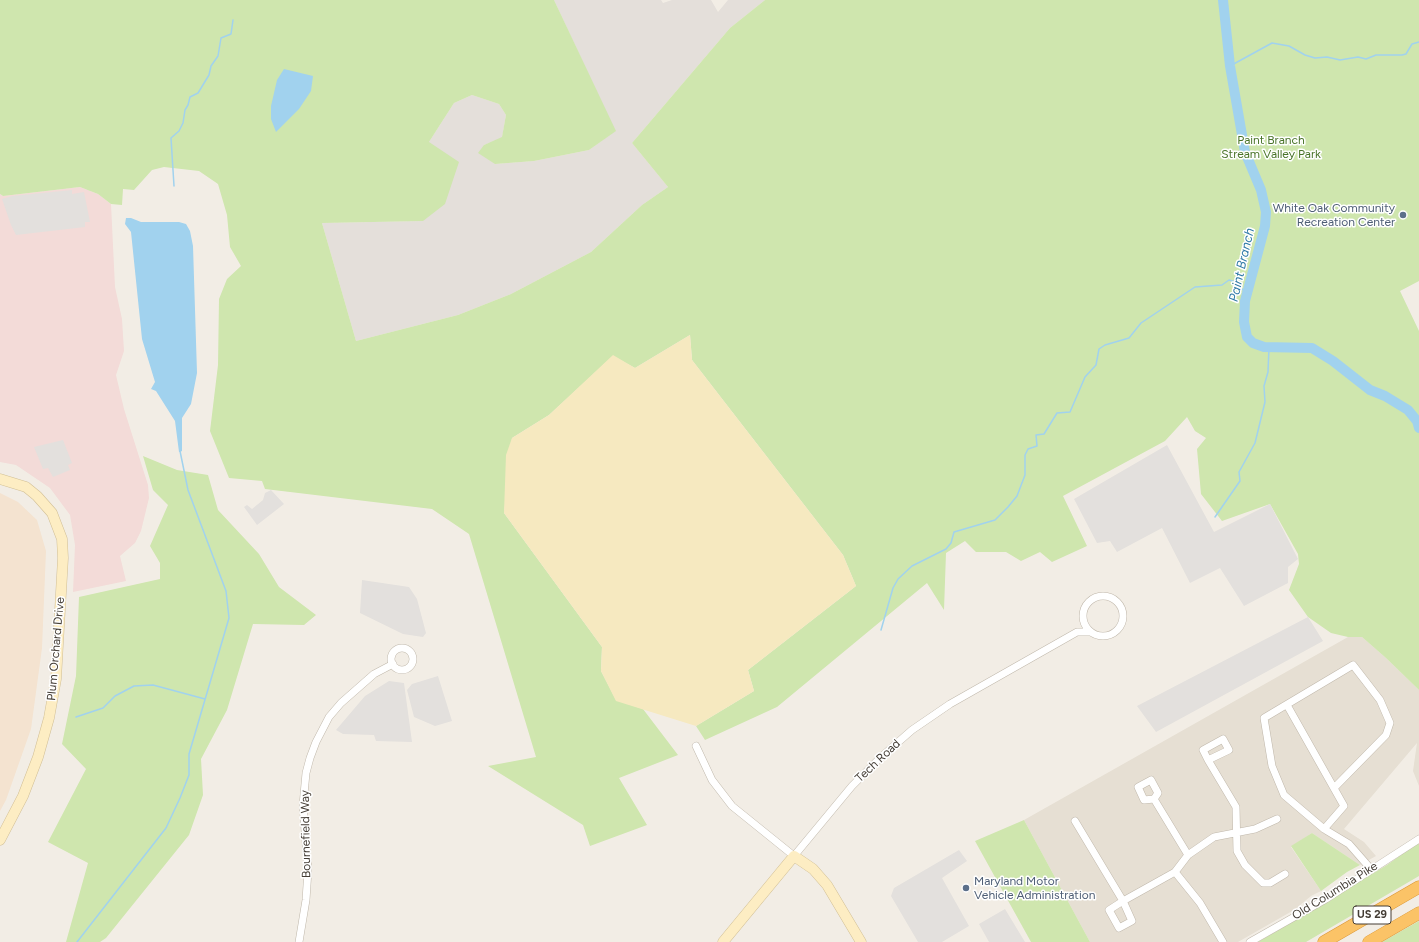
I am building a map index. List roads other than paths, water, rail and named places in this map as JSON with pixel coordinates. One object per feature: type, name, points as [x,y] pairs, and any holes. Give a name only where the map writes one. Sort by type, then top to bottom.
[{"type":"highway","name":"US 29","points":[[1324,942],[1419,887]]},
{"type":"highway","name":"US 29","points":[[1369,942],[1419,913]]},
{"type":"street","name":"Plum Orchard Drive","points":[[0,479],[26,488],[37,496],[52,513],[62,539],[63,558],[56,679],[49,718],[38,757],[23,796],[0,840]]},
{"type":"street","name":"Tech Road","points":[[723,942],[852,786],[880,758],[912,730],[950,704],[1077,632],[1090,632],[1104,637],[1112,634],[1118,630],[1124,618],[1122,607],[1115,600],[1109,597],[1094,598],[1085,607],[1083,619],[1077,632]]},
{"type":"street","points":[[1083,619],[1090,632]]},
{"type":"street","name":"Bournefield Way","points":[[300,942],[306,900],[308,870],[303,805],[306,773],[310,758],[316,742],[329,717],[341,703],[374,674],[392,664]]},
{"type":"street","points":[[1334,788],[1386,735],[1390,723],[1380,700],[1353,665],[1264,718],[1272,766],[1284,795],[1324,829],[1349,844],[1370,868]]},
{"type":"street","points":[[1287,705],[1344,806],[1324,829]]},
{"type":"street","points":[[696,746],[712,780],[732,806],[794,856],[798,865],[806,872],[821,879],[832,892],[861,942]]},
{"type":"street","points":[[1208,760],[1236,807],[1238,833],[1237,851],[1245,865],[1262,883],[1270,883],[1285,874]]},
{"type":"street","points":[[1154,799],[1188,854]]},
{"type":"street","points":[[1074,821],[1123,901],[1175,872],[1188,854],[1214,837],[1255,830],[1277,819]]},
{"type":"street","name":"Old Columbia Pike","points":[[1250,942],[1326,898],[1370,868],[1419,839]]},
{"type":"street","points":[[1175,872],[1200,903],[1223,942]]},
{"type":"water","points":[[284,69],[313,76],[311,91],[299,109],[276,132],[271,119],[271,106],[277,80]]},
{"type":"water","points":[[126,218],[131,218],[141,222],[179,222],[186,224],[190,231],[193,246],[197,373],[191,404],[182,418],[182,451],[180,452],[175,421],[156,391],[151,389],[155,382],[142,339],[131,232],[125,224]]},
{"type":"waterway","name":"Paint Branch","points":[[1223,0],[1230,66],[1245,152],[1261,190],[1266,212],[1265,226],[1245,301],[1244,322],[1247,337],[1253,343],[1264,347],[1312,348],[1333,361],[1370,390],[1385,396],[1408,410],[1417,421],[1419,428]]},
{"type":"waterway","points":[[174,186],[171,138],[179,131],[183,123],[185,110],[190,97],[198,93],[209,75],[211,66],[218,56],[221,38],[231,34],[233,20]]},
{"type":"waterway","points":[[1230,66],[1272,43],[1289,46],[1305,55],[1315,58],[1327,57],[1340,60],[1358,57],[1366,59],[1376,55],[1402,55],[1406,54],[1412,44],[1419,42]]},
{"type":"waterway","points":[[881,630],[893,588],[898,579],[912,566],[946,549],[951,543],[954,532],[995,520],[1017,496],[1025,475],[1025,455],[1028,449],[1037,446],[1036,435],[1044,434],[1057,413],[1070,412],[1085,377],[1096,365],[1099,349],[1105,345],[1129,338],[1141,323],[1195,287],[1222,285],[1229,280],[1236,282],[1238,287],[1247,292]]},
{"type":"waterway","points":[[1215,517],[1240,481],[1239,472],[1255,443],[1265,402],[1264,386],[1268,372],[1269,347]]},
{"type":"waterway","points":[[77,942],[166,828],[189,775],[189,754],[229,618],[226,591],[188,490],[180,451]]},
{"type":"waterway","points":[[76,717],[103,708],[115,696],[134,686],[153,685],[205,699]]},
{"type":"place","name":"White Oak Community Recreation Center","points":[[1403,215]]},
{"type":"place","name":"Maryland Motor Vehicle Administration","points":[[966,888]]},
{"type":"park label","name":"Paint Branch Stream Valley Park","points":[[1271,147]]}]
